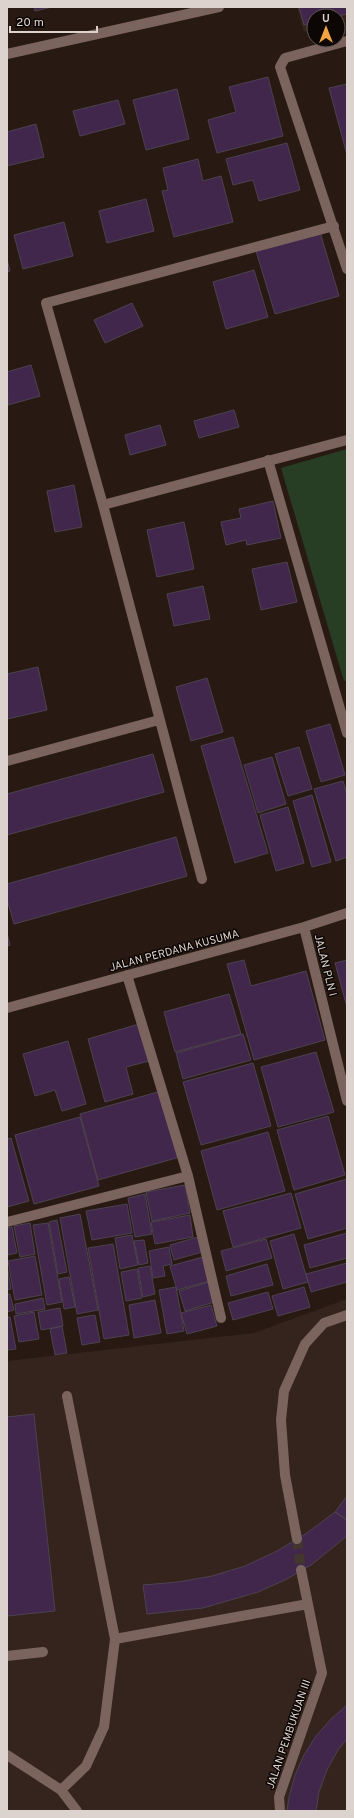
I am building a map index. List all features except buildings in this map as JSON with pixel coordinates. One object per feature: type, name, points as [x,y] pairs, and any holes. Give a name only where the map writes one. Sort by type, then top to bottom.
[{"type":"street","points":[[7,54],[219,7]]},
{"type":"street","points":[[347,41],[285,58],[280,67],[347,268]]},
{"type":"street","points":[[202,879],[103,505],[46,302],[334,226]]},
{"type":"street","points":[[103,505],[347,440]]},
{"type":"street","points":[[268,460],[347,733]]},
{"type":"street","points":[[7,761],[159,720]]},
{"type":"street","name":"JALAN PERDANA KUSUMA","points":[[7,1008],[304,927],[347,913]]},
{"type":"street","name":"JALAN PLN I","points":[[304,927],[347,1101]]},
{"type":"street","points":[[127,975],[188,1176],[221,1318]]},
{"type":"street","points":[[7,1222],[188,1176]]},
{"type":"street","points":[[297,1539],[285,1475],[281,1420],[284,1391],[305,1344],[324,1323],[347,1315]]},
{"type":"street","points":[[61,1790],[86,1766],[104,1727],[115,1639],[67,1396]]},
{"type":"street","name":"JALAN PEMBUKUAN III","points":[[280,1811],[279,1797],[322,1673],[301,1570]]},
{"type":"street","points":[[115,1639],[308,1604]]},
{"type":"street","points":[[7,1656],[42,1652]]},
{"type":"street","points":[[7,1755],[61,1790],[77,1811]]},
{"type":"shaded area","points":[[297,7],[347,7],[346,21],[346,8],[306,8],[306,31],[304,32]]},
{"type":"shaded area","points":[[347,1299],[347,1811],[7,1811],[7,1361],[254,1333]]},
{"type":"green space","points":[[347,449],[347,680],[344,681],[281,468]]},
{"type":"tunnel","points":[[297,1539],[301,1570]]}]
